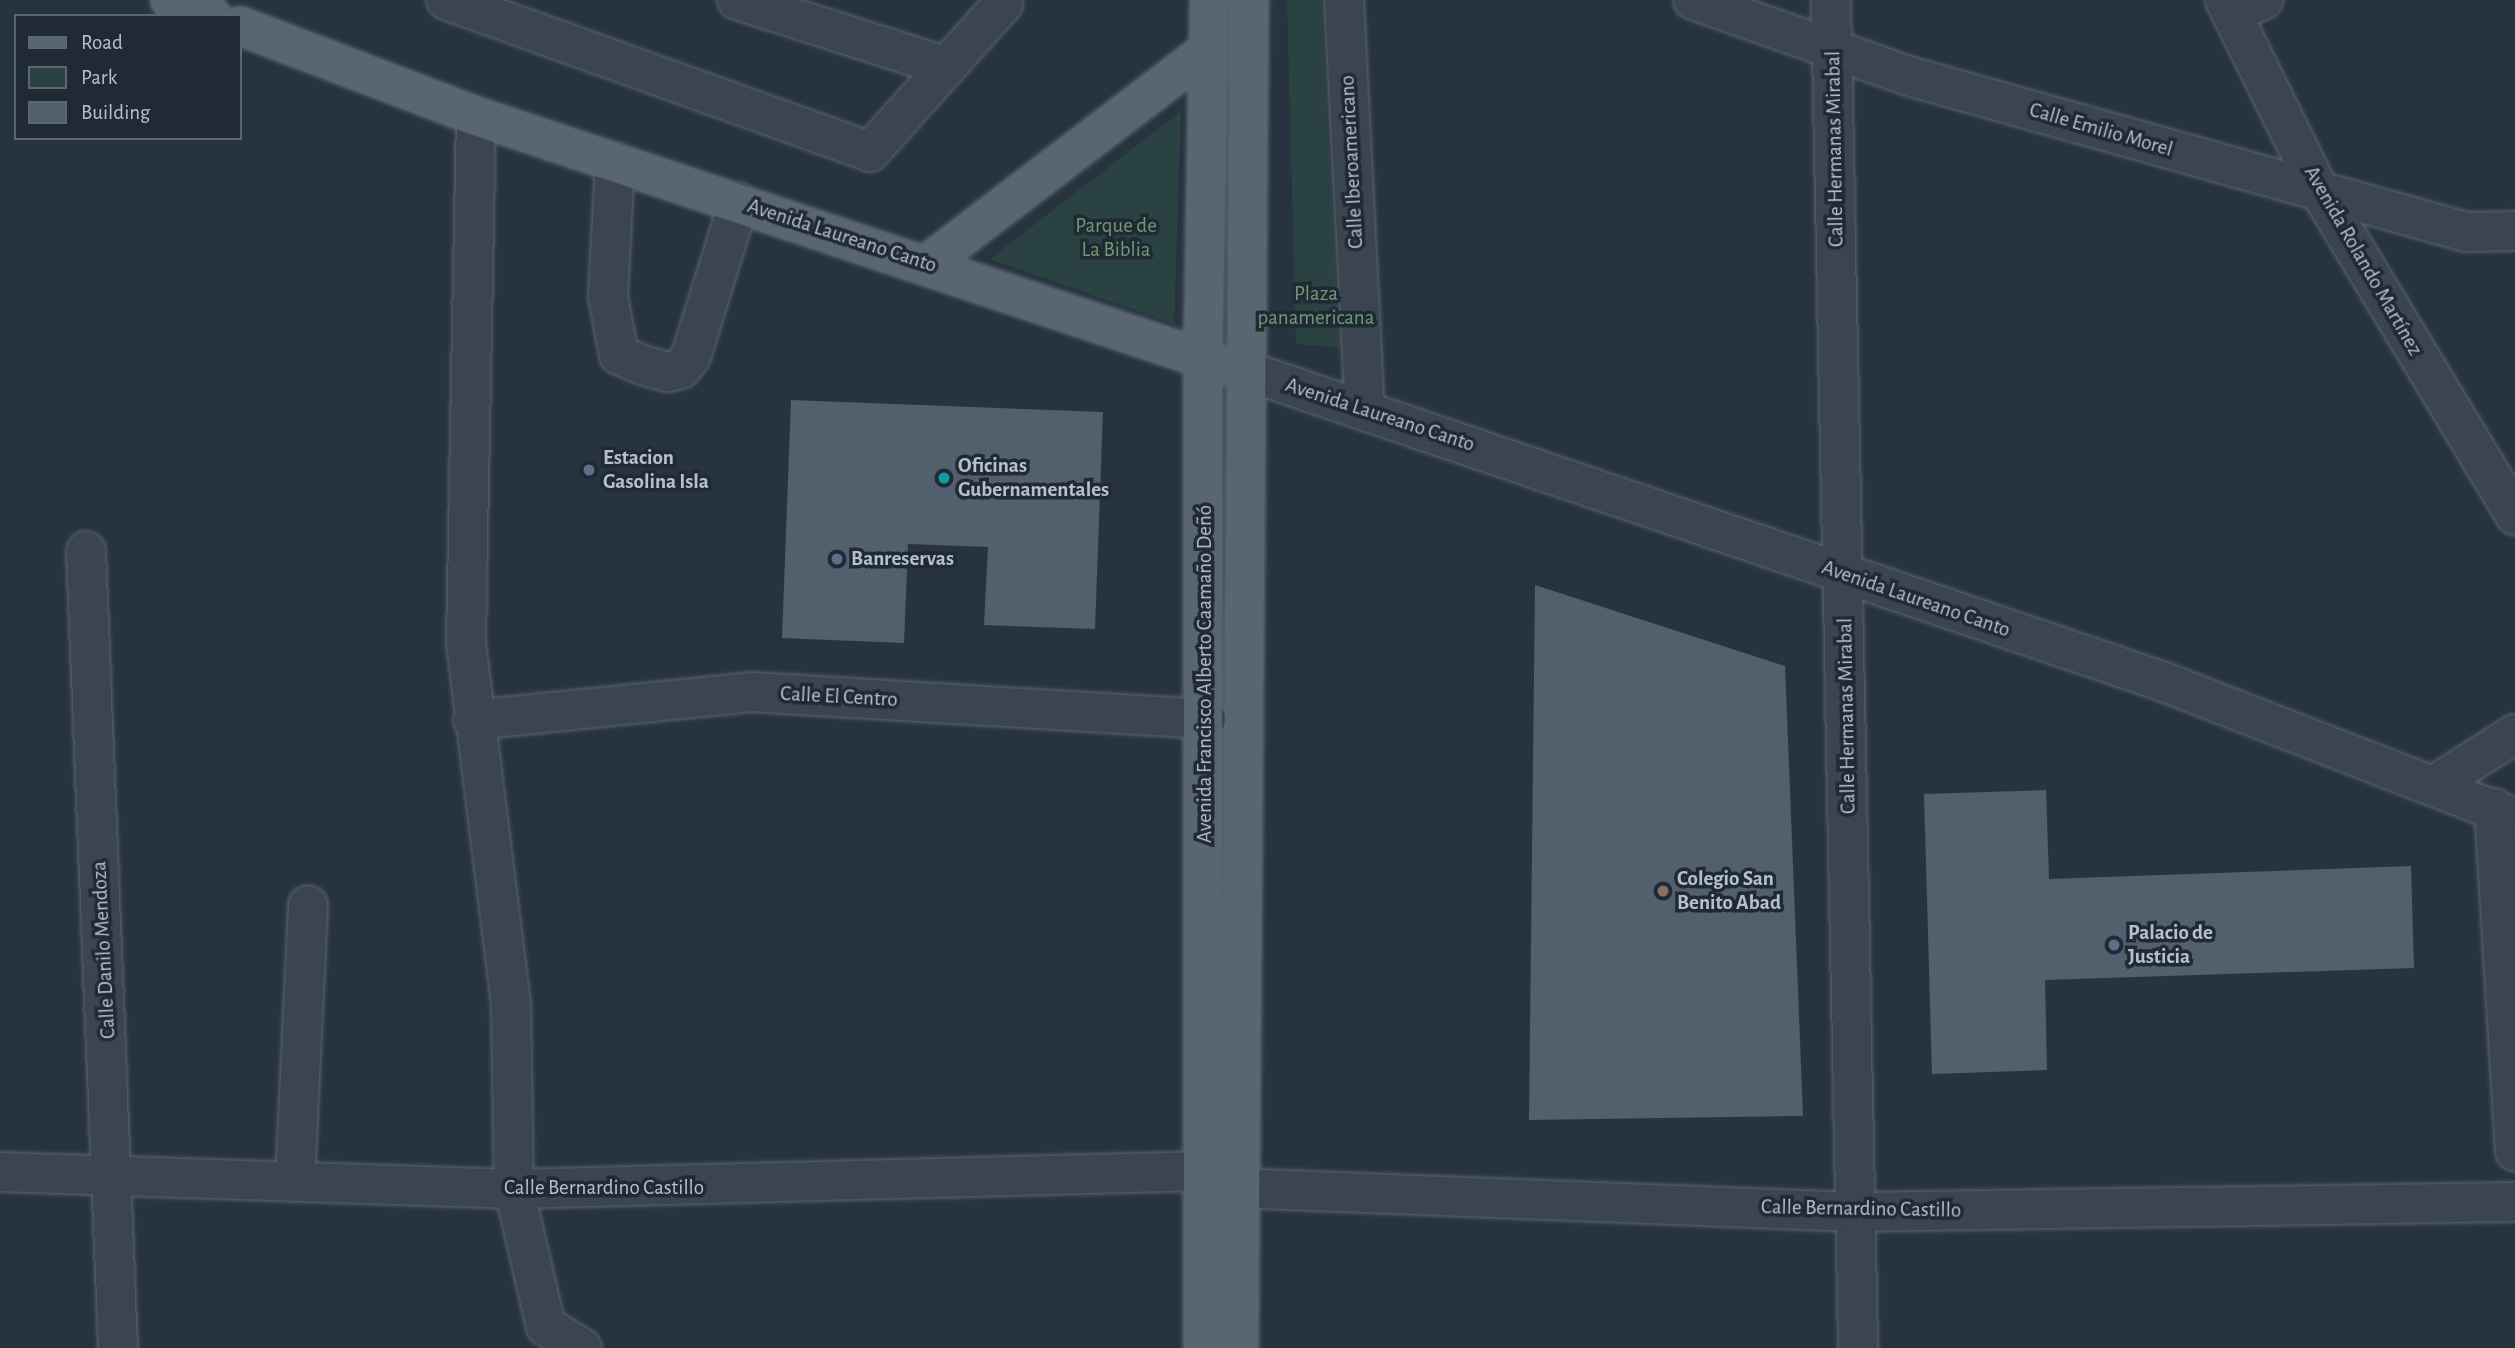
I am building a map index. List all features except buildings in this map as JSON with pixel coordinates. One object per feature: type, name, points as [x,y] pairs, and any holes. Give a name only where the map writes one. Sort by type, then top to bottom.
[{"type":"main road","name":"Avenida Francisco Alberto Caamaño Deñó","points":[[1209,0],[1203,360],[1206,719],[1219,1181],[1238,1348]]},
{"type":"main road","name":"Avenida Francisco Alberto Caamaño Deñó","points":[[1203,1348],[1219,1181],[1244,370],[1249,0]]},
{"type":"main road","name":"Avenida Laureano Canto","points":[[242,27],[476,116],[927,264],[1203,360],[1244,370]]},
{"type":"main road","points":[[927,264],[1208,50]]},
{"type":"street","points":[[446,0],[870,152],[1003,4],[1000,0]]},
{"type":"street","points":[[737,0],[947,66]]},
{"type":"street","name":"Calle Iberoamericano","points":[[1344,0],[1365,409]]},
{"type":"street","name":"Calle Emilio Morel","points":[[1693,0],[1833,49],[2466,232],[2515,231]]},
{"type":"street","name":"Calle Hermanas Mirabal","points":[[1831,0],[1858,1348]]},
{"type":"street","name":"Avenida Rolando Martínez","points":[[2240,4],[2319,190],[2515,514]]},
{"type":"street","points":[[476,116],[466,643],[473,720],[510,1006],[514,1189],[547,1326],[582,1348]]},
{"type":"street","points":[[615,162],[608,297],[619,355],[643,365],[667,372],[681,369],[691,356],[739,202]]},
{"type":"street","name":"Avenida Laureano Canto","points":[[1244,370],[2164,682],[2504,813]]},
{"type":"street","name":"Calle Danilo Mendoza","points":[[86,551],[114,1177],[118,1348]]},
{"type":"street","name":"Calle El Centro","points":[[473,720],[752,692],[1206,719]]},
{"type":"street","points":[[2433,786],[2515,734]]},
{"type":"street","points":[[2504,813],[2515,1151]]},
{"type":"street","points":[[295,1182],[308,905]]},
{"type":"street","name":"Calle Bernardino Castillo","points":[[0,1172],[514,1189],[1219,1181],[1856,1212],[2515,1202]]},
{"type":"green space","name":"Plaza panamericana","points":[[1287,0],[1321,0],[1339,347],[1296,344]]},
{"type":"green space","name":"Parque de La Biblia","points":[[1181,111],[1174,324],[990,259]]},
{"type":"place","name":"Estacion Gasolina Isla","points":[[589,470]]},
{"type":"place","name":"Oficinas Gubernamentales","points":[[944,478]]},
{"type":"place","name":"Banreservas","points":[[837,559]]},
{"type":"place","name":"Colegio San Benito Abad","points":[[1663,891]]},
{"type":"place","name":"Palacio de Justicia","points":[[2114,945]]}]
